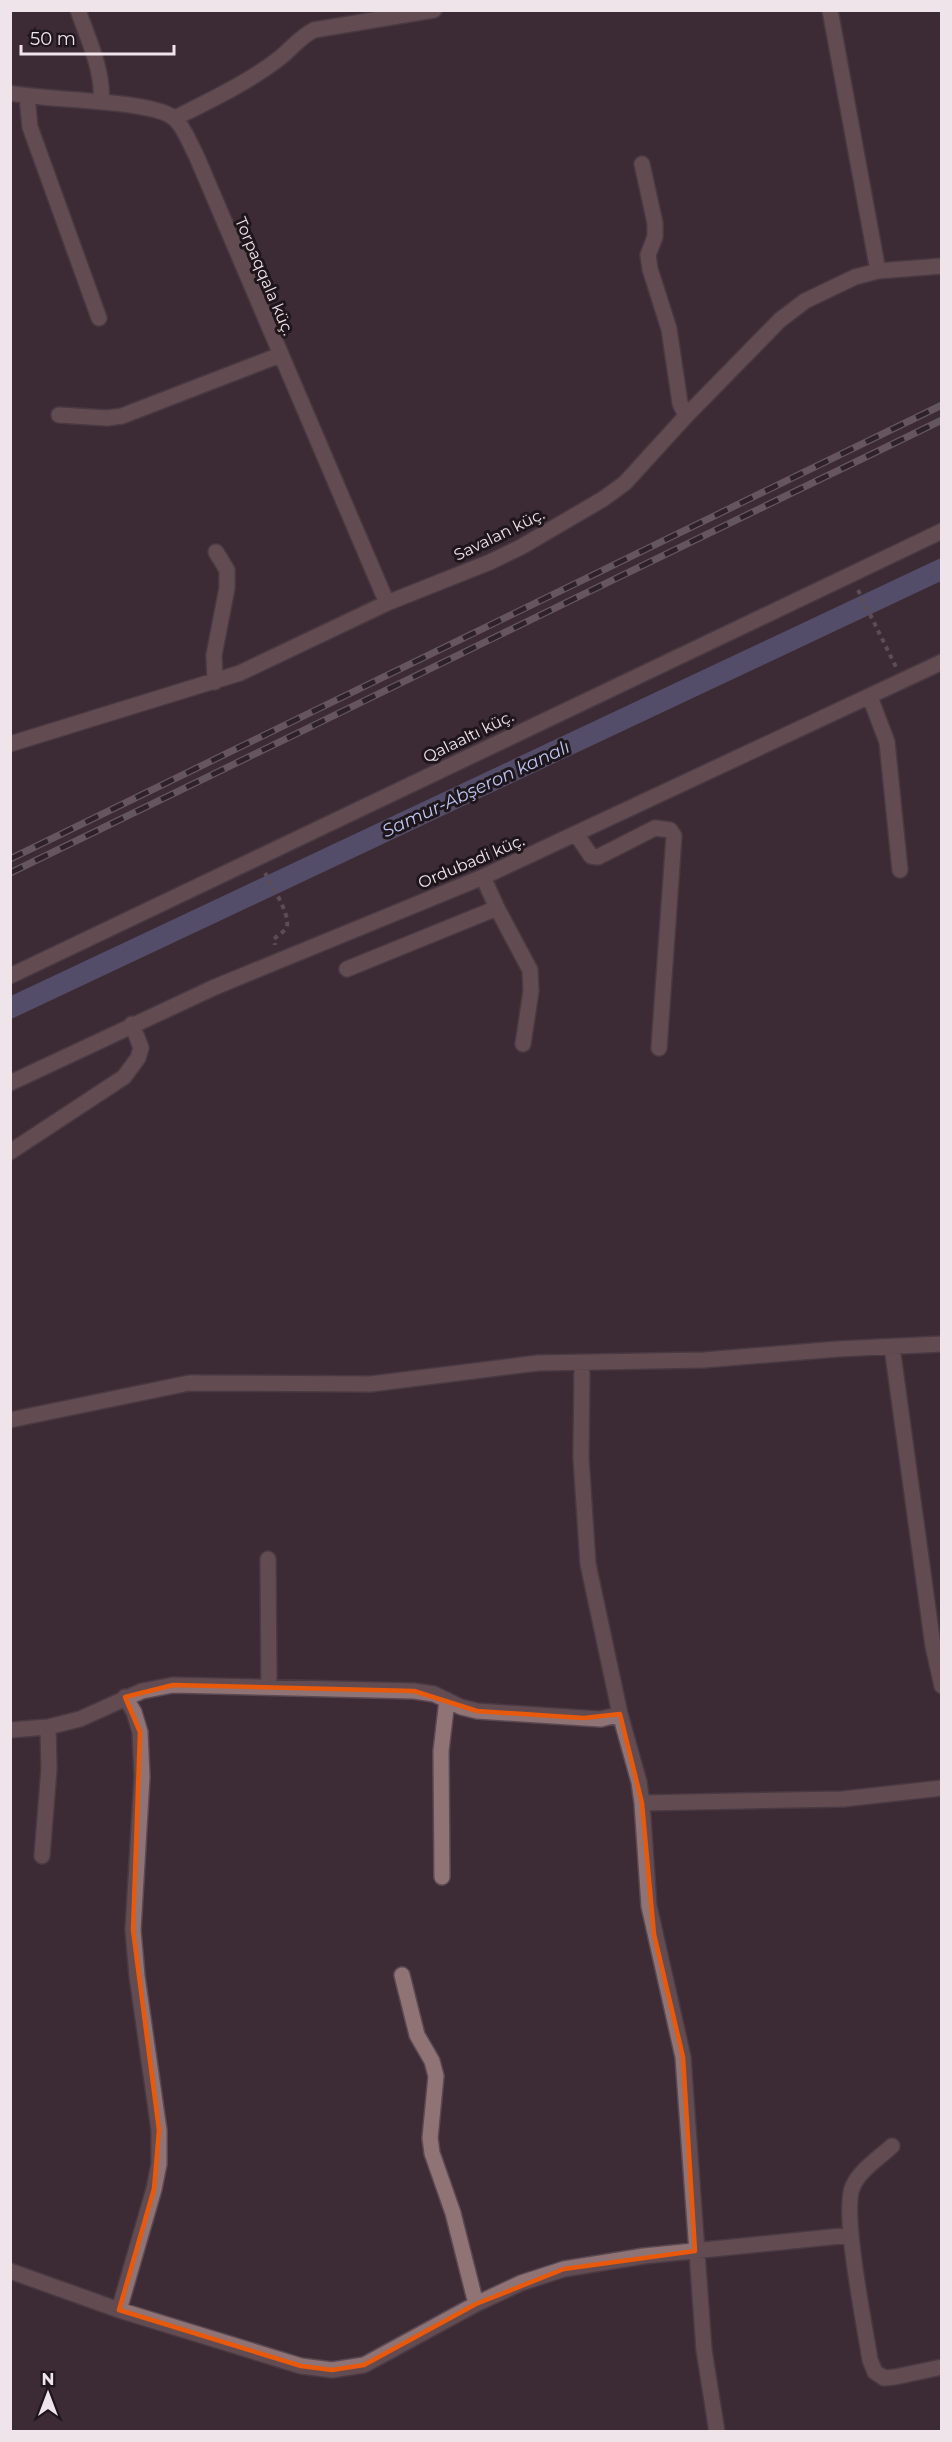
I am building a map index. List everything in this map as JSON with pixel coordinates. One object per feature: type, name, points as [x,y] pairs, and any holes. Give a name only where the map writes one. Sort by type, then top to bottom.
[{"type":"street","points":[[78,10],[99,75],[102,91],[101,102]]},
{"type":"street","points":[[10,93],[27,97],[101,102],[158,110],[175,118],[261,70],[282,56],[302,36],[314,30],[434,10]]},
{"type":"street","points":[[830,10],[878,271]]},
{"type":"street","points":[[27,97],[30,127],[99,318]]},
{"type":"street","name":"Torpaqqala küç.","points":[[175,118],[196,155],[387,603]]},
{"type":"street","points":[[642,165],[655,223],[655,237],[648,255],[650,269],[669,329],[680,403],[686,416]]},
{"type":"street","name":"Savalan küç.","points":[[10,744],[240,673],[387,603],[490,561],[603,499],[624,483],[780,320],[805,302],[855,277],[878,271],[942,266]]},
{"type":"street","points":[[59,415],[107,418],[122,416],[280,355]]},
{"type":"street","name":"Qalaaltı küç.","points":[[10,975],[849,573],[942,531]]},
{"type":"street","points":[[215,682],[214,655],[226,588],[226,570],[216,552]]},
{"type":"street","name":"Ordubadi küç.","points":[[10,1083],[132,1024],[276,961],[483,877],[942,662]]},
{"type":"street","points":[[870,697],[887,742],[900,870]]},
{"type":"street","points":[[576,834],[591,856],[598,857],[656,828],[670,830],[674,836],[658,1048]]},
{"type":"street","points":[[483,877],[530,970],[531,991],[523,1044]]},
{"type":"street","points":[[347,969],[497,908]]},
{"type":"street","points":[[10,1152],[124,1077],[138,1058],[141,1048],[132,1024]]},
{"type":"street","points":[[10,1420],[189,1383],[370,1384],[500,1366],[704,1360],[942,1344]]},
{"type":"street","points":[[892,1347],[933,1646],[942,1686]]},
{"type":"street","points":[[582,1363],[581,1458],[588,1564],[620,1714],[642,1803],[649,1906],[683,2056],[695,2252],[704,2350],[717,2432]]},
{"type":"street","points":[[268,1559],[269,1687]]},
{"type":"street","points":[[10,1730],[48,1727],[80,1719],[106,1709],[142,1690],[173,1685],[414,1691],[435,1694],[477,1711],[592,1719],[620,1714]]},
{"type":"street","points":[[119,2310],[159,2164],[159,2130],[137,1976],[134,1930],[142,1778],[140,1732],[134,1712],[125,1697]]},
{"type":"street","points":[[442,1877],[441,1751],[447,1700]]},
{"type":"street","points":[[42,1857],[49,1769],[48,1727]]},
{"type":"street","points":[[642,1803],[843,1799],[942,1788]]},
{"type":"street","points":[[402,1975],[417,2035],[432,2061],[436,2076],[430,2138],[432,2153],[453,2213],[476,2304]]},
{"type":"street","points":[[892,2146],[861,2174],[853,2186],[850,2197],[851,2235],[870,2360],[874,2372],[884,2378],[942,2367]]},
{"type":"street","points":[[10,2271],[119,2310],[301,2366],[332,2370],[364,2365],[476,2304],[520,2283],[564,2269],[611,2260],[851,2235]]},
{"type":"path","points":[[849,573],[903,681]]},
{"type":"path","points":[[257,858],[282,905],[288,926],[274,939],[276,961]]},
{"type":"highlighted area","points":[[173,1685],[414,1691],[477,1711],[584,1718],[620,1714],[642,1803],[654,1934],[683,2057],[695,2251],[564,2269],[476,2304],[364,2365],[332,2370],[301,2366],[119,2310],[154,2189],[159,2130],[133,1930],[140,1732],[125,1697]]},
{"type":"waterway","name":"Samur-Abşeron kanalı","points":[[10,1008],[942,569]]},
{"type":"railway","points":[[10,859],[942,405]]},
{"type":"railway","points":[[10,873],[942,420]]}]
